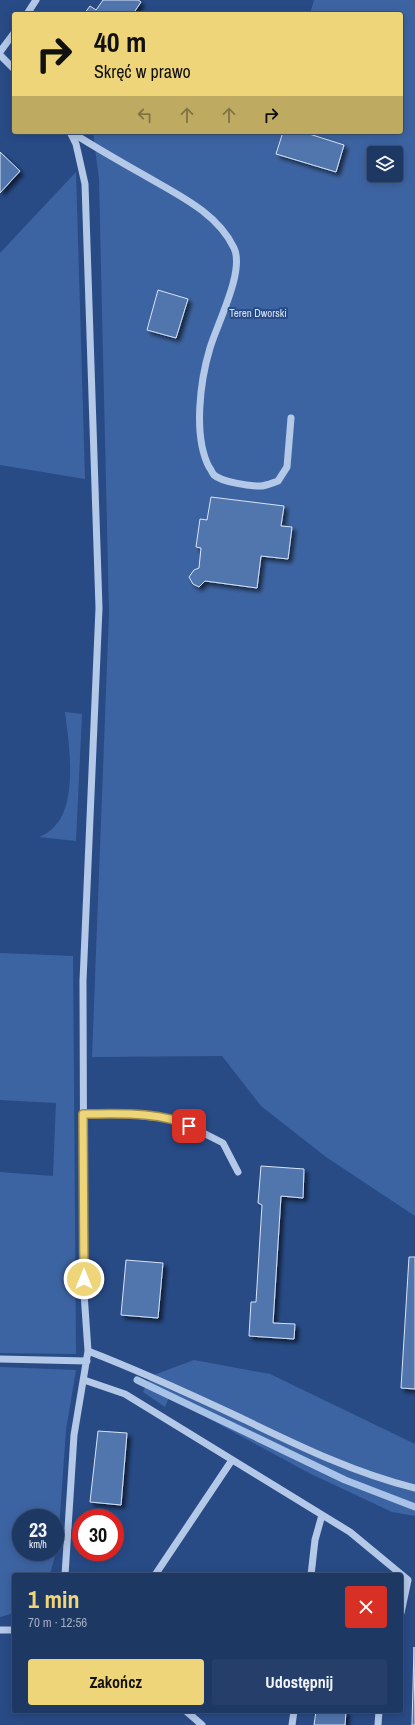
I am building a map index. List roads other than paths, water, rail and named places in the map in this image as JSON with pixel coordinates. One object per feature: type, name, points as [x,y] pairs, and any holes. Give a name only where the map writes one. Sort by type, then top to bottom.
[{"type":"street","points":[[28,12],[36,0]]},
{"type":"street","points":[[0,52],[12,36]]},
{"type":"street","points":[[0,55],[12,67]]},
{"type":"street","points":[[65,1573],[74,1435],[88,1351],[84,1293],[82,981],[99,608],[85,184],[76,144],[71,134]]},
{"type":"street","points":[[73,134],[200,209],[227,234],[235,249],[236,269],[233,285],[210,349],[204,377],[201,407],[199,431],[206,461],[214,475],[231,482],[261,486],[278,481],[287,467],[291,418]]},
{"type":"street","points":[[83,1114],[126,1114],[178,1120],[223,1143],[238,1172]]},
{"type":"street","points":[[88,1351],[151,1376],[311,1451],[389,1481],[415,1488]]},
{"type":"street","points":[[0,1359],[87,1361]]},
{"type":"street","points":[[84,1380],[125,1394],[350,1532],[402,1573]]},
{"type":"street","points":[[156,1573],[232,1460]]},
{"type":"street","points":[[311,1573],[315,1540],[322,1515]]},
{"type":"street","points":[[403,1574],[411,1580],[403,1606]]},
{"type":"street","points":[[0,1630],[12,1630]]},
{"type":"street","points":[[188,1713],[202,1725]]},
{"type":"street","points":[[292,1725],[294,1713]]},
{"type":"street","points":[[378,1725],[379,1713]]},
{"type":"waterway","points":[[137,1380],[345,1480],[415,1507]]},
{"type":"park label","name":"Teren Dworski","points":[[258,313]]}]
